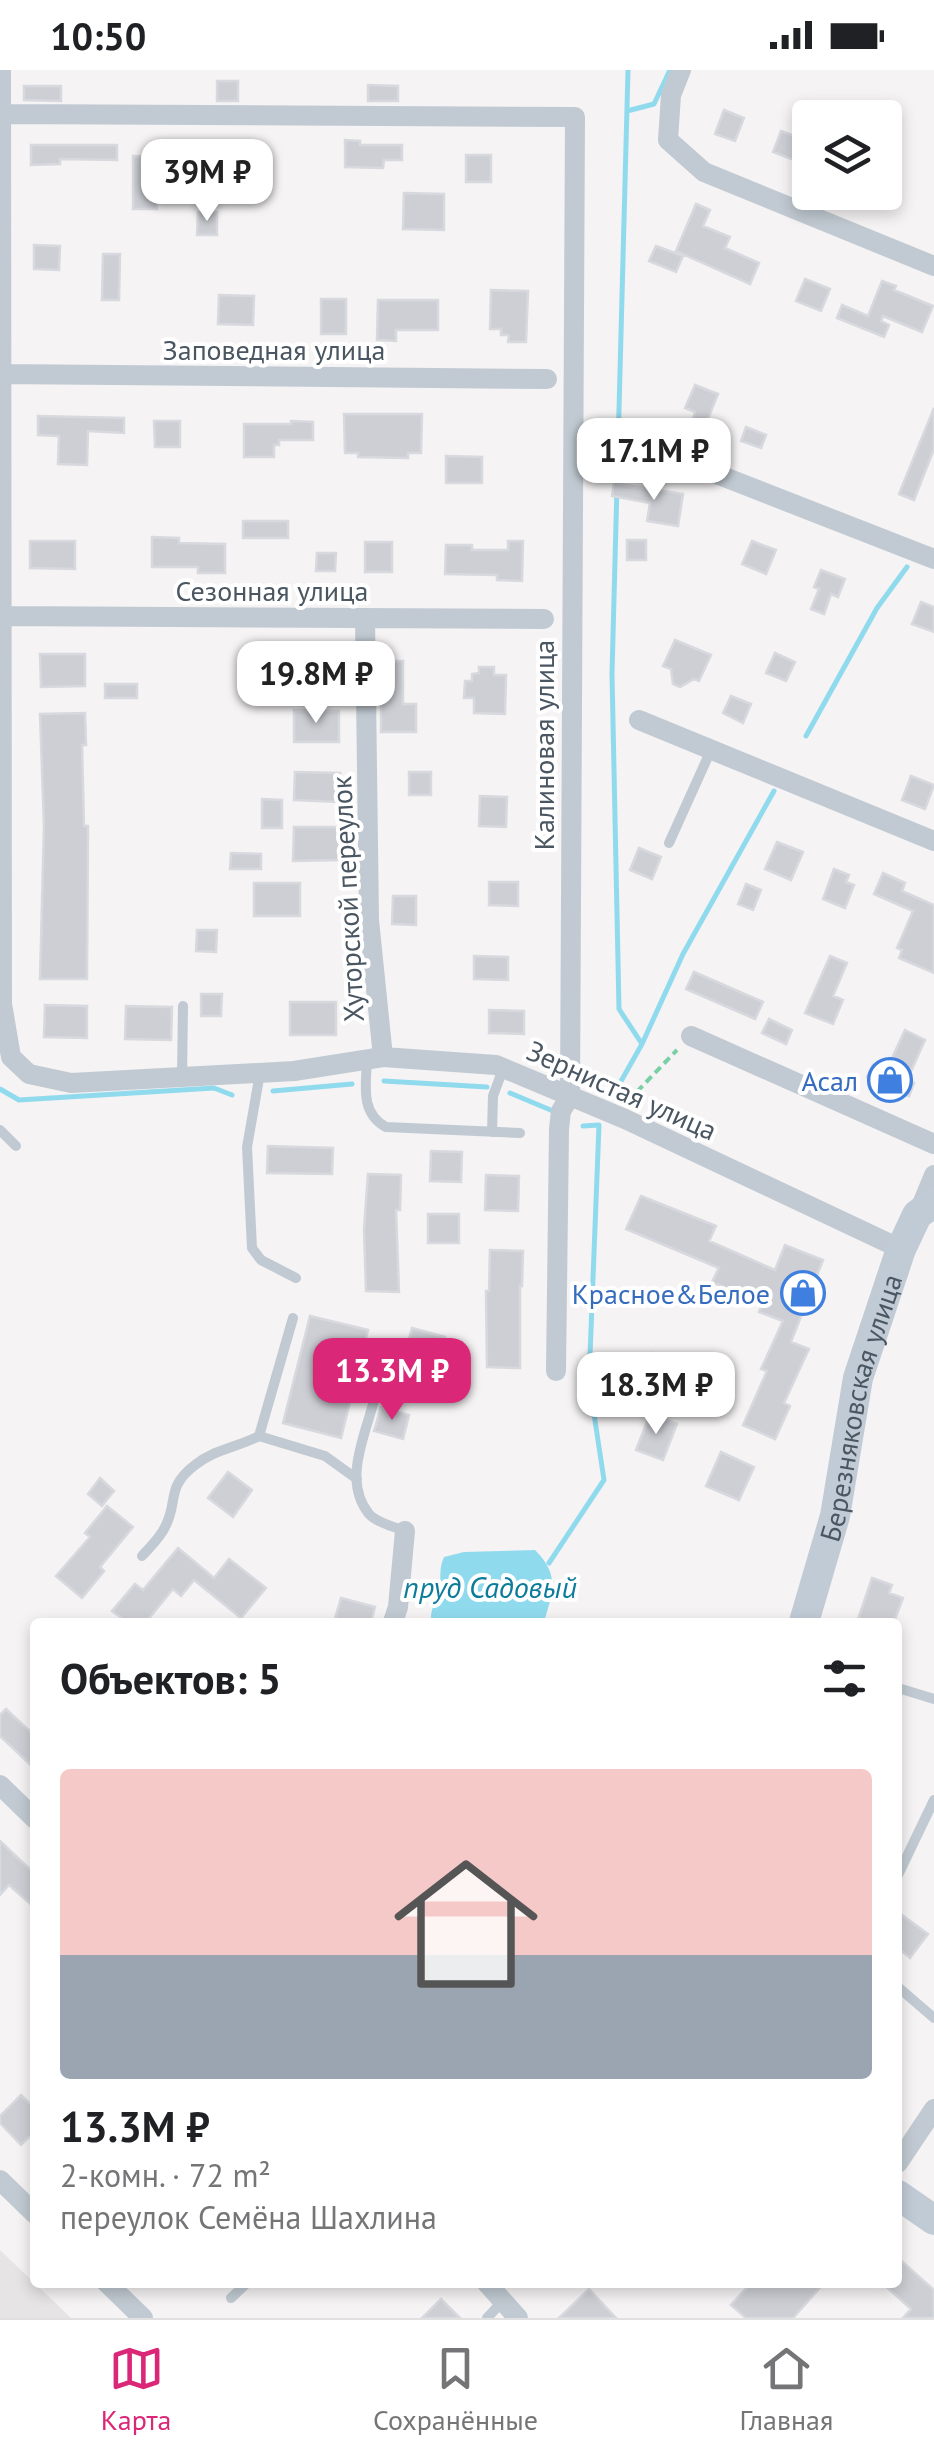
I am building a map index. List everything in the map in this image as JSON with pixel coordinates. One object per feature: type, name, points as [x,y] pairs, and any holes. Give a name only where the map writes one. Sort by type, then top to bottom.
[{"type":"street","points":[[1,70],[3,1034]]},
{"type":"street","points":[[681,70],[671,94],[668,140],[704,172],[934,266]]},
{"type":"street","name":"Калиновая улица","points":[[1,114],[575,117],[570,1096],[561,1111],[559,1130],[556,1371]]},
{"type":"street","name":"Заповедная улица","points":[[0,374],[547,379]]},
{"type":"street","points":[[655,450],[934,559]]},
{"type":"street","name":"Сезонная улица","points":[[0,616],[544,620]]},
{"type":"street","name":"Хуторской переулок","points":[[365,618],[375,1059]]},
{"type":"street","points":[[639,720],[934,841]]},
{"type":"street","name":"Зернистая улица","points":[[3,1034],[11,1057],[28,1074],[71,1083],[260,1073],[375,1059],[496,1065],[614,1114],[901,1249]]},
{"type":"street","points":[[691,1036],[934,1144]]},
{"type":"street","points":[[926,1209],[934,1175]]},
{"type":"street","name":"Березняковская улица","points":[[805,1618],[835,1516],[858,1378],[901,1249],[926,1209]]},
{"type":"street","points":[[394,1618],[405,1531]]},
{"type":"street","points":[[0,1784],[30,1814]]},
{"type":"street","points":[[902,2157],[934,2109]]},
{"type":"street","points":[[0,2180],[30,2209]]},
{"type":"street","points":[[902,2199],[934,2220]]},
{"type":"street","points":[[112,2288],[143,2318]]},
{"type":"street","points":[[491,2288],[518,2318]]},
{"type":"lane","points":[[669,843],[711,750]]},
{"type":"lane","points":[[182,1077],[183,1006]]},
{"type":"lane","points":[[375,1059],[366,1099],[376,1122],[386,1127],[520,1133]]},
{"type":"lane","points":[[492,1132],[494,1096],[504,1068]]},
{"type":"lane","points":[[260,1073],[247,1147],[252,1248],[261,1260],[296,1278]]},
{"type":"lane","points":[[0,1130],[16,1146]]},
{"type":"lane","points":[[259,1436],[292,1318]]},
{"type":"lane","points":[[374,1404],[358,1462],[356,1489],[370,1516],[405,1531]]},
{"type":"lane","points":[[142,1556],[164,1530],[172,1512],[172,1492],[192,1466],[218,1450],[259,1436],[325,1456],[357,1480]]},
{"type":"lane","points":[[902,1689],[934,1700]]},
{"type":"lane","points":[[902,1867],[934,1800]]},
{"type":"lane","points":[[902,1990],[934,2018]]},
{"type":"lane","points":[[231,2298],[242,2288]]},
{"type":"lane","points":[[487,2318],[503,2301]]},
{"type":"path","points":[[614,1114],[691,1036]]},
{"type":"shaded area","points":[[0,2250],[30,2279],[30,2288],[40,2288],[71,2318],[0,2318]]},
{"type":"water","name":"пруд Садовый","points":[[535,1550],[551,1576],[545,1618],[431,1618],[444,1557],[464,1552]]},
{"type":"building","points":[[217,81],[238,81],[238,101],[217,101]]},
{"type":"building","points":[[368,85],[398,86],[398,101],[368,101]]},
{"type":"building","points":[[24,86],[61,86],[61,101],[24,100]]},
{"type":"building","points":[[724,110],[744,118],[735,141],[715,134]]},
{"type":"building","points":[[781,131],[792,135],[792,159],[773,152]]},
{"type":"building","points":[[345,140],[360,141],[360,145],[402,145],[402,160],[384,160],[383,168],[345,167]]},
{"type":"building","points":[[31,145],[117,145],[117,160],[60,159],[60,164],[31,165]]},
{"type":"building","points":[[466,155],[491,155],[491,182],[466,182]]},
{"type":"building","points":[[133,156],[157,157],[157,209],[133,209]]},
{"type":"building","points":[[207,159],[267,159],[267,189],[207,188]]},
{"type":"building","points":[[404,193],[444,194],[444,230],[403,229]]},
{"type":"building","points":[[696,204],[710,210],[703,226],[730,237],[725,248],[759,263],[750,284],[676,251]]},
{"type":"building","points":[[198,212],[217,212],[217,235],[197,235]]},
{"type":"building","points":[[34,245],[60,246],[59,270],[34,269]]},
{"type":"building","points":[[656,246],[683,256],[676,272],[649,261]]},
{"type":"building","points":[[103,254],[120,254],[119,300],[102,300]]},
{"type":"building","points":[[805,279],[830,289],[821,311],[796,301]]},
{"type":"building","points":[[882,281],[933,306],[922,332],[883,316],[881,321],[889,325],[884,337],[837,318],[842,305],[868,316]]},
{"type":"building","points":[[491,290],[528,291],[526,342],[508,342],[509,335],[501,335],[501,329],[490,329]]},
{"type":"building","points":[[219,295],[254,296],[253,325],[218,324]]},
{"type":"building","points":[[321,299],[346,299],[346,334],[321,334]]},
{"type":"building","points":[[378,300],[438,300],[438,330],[396,330],[396,341],[377,340]]},
{"type":"building","points":[[695,385],[718,394],[706,424],[693,419],[695,412],[685,408]]},
{"type":"building","points":[[934,408],[934,449],[914,500],[899,494]]},
{"type":"building","points":[[344,414],[422,414],[421,453],[408,453],[408,458],[345,453]]},
{"type":"building","points":[[38,416],[124,418],[124,433],[88,431],[87,465],[58,464],[59,436],[38,435]]},
{"type":"building","points":[[154,421],[180,421],[180,447],[155,447]]},
{"type":"building","points":[[313,422],[313,440],[279,440],[279,445],[274,445],[274,457],[244,457],[244,424]]},
{"type":"building","points":[[746,427],[766,435],[761,448],[741,441]]},
{"type":"building","points":[[446,456],[482,457],[482,483],[446,483]]},
{"type":"building","points":[[614,483],[683,494],[678,526],[647,521],[650,503],[612,496]]},
{"type":"building","points":[[243,521],[288,521],[288,538],[243,538]]},
{"type":"building","points":[[152,537],[179,538],[179,543],[225,544],[225,573],[198,573],[198,567],[152,567]]},
{"type":"building","points":[[627,540],[646,540],[646,560],[627,560]]},
{"type":"building","points":[[30,541],[75,541],[75,569],[30,568]]},
{"type":"building","points":[[508,541],[523,541],[522,581],[497,580],[497,575],[445,574],[446,545],[508,550]]},
{"type":"building","points":[[752,541],[776,550],[766,574],[742,564]]},
{"type":"building","points":[[365,542],[392,542],[392,572],[365,572]]},
{"type":"building","points":[[317,553],[336,553],[335,571],[316,571]]},
{"type":"building","points":[[821,570],[845,579],[838,597],[831,594],[824,614],[811,609]]},
{"type":"building","points":[[921,602],[934,607],[934,632],[912,624]]},
{"type":"building","points":[[675,640],[711,655],[699,681],[694,679],[680,687],[673,684],[671,669],[663,666]]},
{"type":"building","points":[[293,652],[342,652],[342,684],[293,684]]},
{"type":"building","points":[[775,653],[795,662],[786,681],[766,673]]},
{"type":"building","points":[[40,654],[85,654],[85,686],[41,687]]},
{"type":"building","points":[[381,661],[403,661],[403,704],[416,704],[416,732],[381,732]]},
{"type":"building","points":[[479,667],[494,667],[494,675],[506,675],[505,714],[474,713],[474,698],[464,698],[465,681],[472,681],[472,674],[479,673]]},
{"type":"building","points":[[105,684],[137,684],[137,698],[105,698]]},
{"type":"building","points":[[731,696],[751,704],[743,723],[723,713]]},
{"type":"building","points":[[294,710],[339,711],[339,742],[294,742]]},
{"type":"building","points":[[85,713],[86,745],[82,745],[84,826],[88,826],[87,979],[40,979],[44,826],[40,714]]},
{"type":"building","points":[[295,772],[340,773],[339,802],[294,800]]},
{"type":"building","points":[[409,772],[431,772],[431,795],[409,795]]},
{"type":"building","points":[[911,776],[934,785],[925,809],[902,800]]},
{"type":"building","points":[[480,796],[507,797],[506,827],[479,826]]},
{"type":"building","points":[[262,799],[282,800],[282,828],[262,828]]},
{"type":"building","points":[[294,827],[339,827],[339,860],[293,861]]},
{"type":"building","points":[[777,842],[803,852],[791,880],[765,869]]},
{"type":"building","points":[[639,848],[661,857],[652,879],[630,870]]},
{"type":"building","points":[[231,853],[261,854],[261,869],[230,869]]},
{"type":"building","points":[[834,869],[849,875],[846,882],[854,885],[845,908],[823,899]]},
{"type":"building","points":[[883,873],[905,883],[902,891],[934,905],[934,973],[899,958],[902,950],[897,948],[913,911],[874,894]]},
{"type":"building","points":[[489,882],[518,882],[518,906],[489,905]]},
{"type":"building","points":[[254,883],[300,883],[300,916],[254,916]]},
{"type":"building","points":[[746,884],[761,890],[753,910],[738,904]]},
{"type":"building","points":[[393,896],[416,896],[416,925],[392,924]]},
{"type":"building","points":[[197,930],[217,930],[216,952],[196,951]]},
{"type":"building","points":[[474,956],[508,957],[508,980],[474,979]]},
{"type":"building","points":[[830,956],[847,963],[833,996],[843,1000],[833,1024],[805,1013]]},
{"type":"building","points":[[694,972],[763,1002],[755,1019],[686,989]]},
{"type":"building","points":[[201,994],[222,994],[221,1016],[201,1016]]},
{"type":"building","points":[[290,1002],[336,1002],[336,1035],[290,1035]]},
{"type":"building","points":[[45,1005],[87,1006],[87,1038],[44,1037]]},
{"type":"building","points":[[126,1006],[172,1007],[171,1040],[125,1039]]},
{"type":"building","points":[[489,1010],[524,1011],[524,1034],[489,1033]]},
{"type":"building","points":[[769,1019],[792,1030],[786,1044],[762,1033]]},
{"type":"building","points":[[905,1030],[925,1040],[907,1080],[914,1083],[909,1096],[867,1077],[873,1065],[886,1071]]},
{"type":"building","points":[[268,1146],[333,1148],[332,1174],[267,1173]]},
{"type":"building","points":[[431,1151],[462,1152],[461,1182],[430,1181]]},
{"type":"building","points":[[368,1174],[401,1175],[400,1210],[396,1210],[399,1292],[366,1291],[364,1230]]},
{"type":"building","points":[[486,1175],[519,1176],[518,1211],[485,1210]]},
{"type":"building","points":[[641,1196],[716,1226],[709,1241],[775,1270],[785,1245],[823,1260],[791,1342],[809,1349],[784,1403],[790,1406],[775,1439],[743,1425],[767,1371],[761,1369],[783,1321],[759,1312],[762,1304],[712,1282],[719,1268],[626,1229]]},
{"type":"building","points":[[428,1214],[459,1214],[459,1243],[428,1243]]},
{"type":"building","points":[[490,1250],[523,1251],[520,1368],[487,1367]]},
{"type":"building","points":[[310,1316],[368,1330],[341,1438],[283,1423]]},
{"type":"building","points":[[412,1328],[445,1337],[436,1370],[403,1361]]},
{"type":"building","points":[[653,1353],[676,1360],[666,1396],[642,1390]]},
{"type":"building","points":[[381,1407],[409,1415],[403,1439],[374,1431]]},
{"type":"building","points":[[650,1414],[677,1424],[663,1460],[636,1450]]},
{"type":"building","points":[[721,1452],[754,1467],[739,1500],[706,1486]]},
{"type":"building","points":[[228,1472],[252,1490],[233,1517],[208,1498]]},
{"type":"building","points":[[100,1478],[114,1491],[102,1506],[88,1494]]},
{"type":"building","points":[[107,1506],[133,1527],[100,1567],[104,1571],[82,1598],[56,1576],[90,1537],[85,1533]]},
{"type":"building","points":[[178,1548],[214,1578],[229,1559],[266,1588],[241,1618],[194,1580],[181,1596],[173,1589],[149,1618],[122,1618],[112,1611],[135,1584],[143,1590]]},
{"type":"building","points":[[872,1578],[892,1585],[889,1593],[903,1598],[896,1618],[858,1618]]},
{"type":"building","points":[[341,1598],[375,1607],[372,1618],[335,1618]]},
{"type":"building","points":[[6,1709],[30,1731],[30,1764],[0,1736],[0,1715]]},
{"type":"building","points":[[0,1841],[30,1869],[30,1904],[9,1885],[0,1895]]},
{"type":"building","points":[[902,1915],[928,1934],[910,1958],[902,1951]]},
{"type":"building","points":[[21,2095],[30,2104],[30,2136],[21,2145],[0,2123],[0,2116]]},
{"type":"building","points":[[902,2262],[934,2290],[934,2318],[903,2318],[911,2309],[888,2288],[902,2288]]},
{"type":"building","points":[[747,2288],[820,2288],[793,2318],[746,2318],[731,2305]]},
{"type":"building","points":[[589,2289],[616,2318],[559,2318]]},
{"type":"building","points":[[441,2299],[460,2318],[422,2318]]},
{"type":"waterway","points":[[620,1083],[642,1044],[619,1009],[612,674],[628,70]]},
{"type":"waterway","points":[[627,111],[654,104],[670,70]]},
{"type":"waterway","points":[[806,736],[877,608],[907,567]]},
{"type":"waterway","points":[[642,1044],[683,954],[774,791]]},
{"type":"waterway","points":[[384,1081],[487,1087]]},
{"type":"waterway","points":[[273,1091],[352,1084]]},
{"type":"waterway","points":[[0,1089],[19,1100],[214,1088],[232,1095]]},
{"type":"waterway","points":[[510,1093],[553,1111]]},
{"type":"waterway","points":[[549,1563],[604,1480],[589,1381],[599,1125],[583,1126]]},
{"type":"place","name":"Асал","points":[[890,1080]]},
{"type":"place","name":"Красное&Белое","points":[[803,1293]]}]
